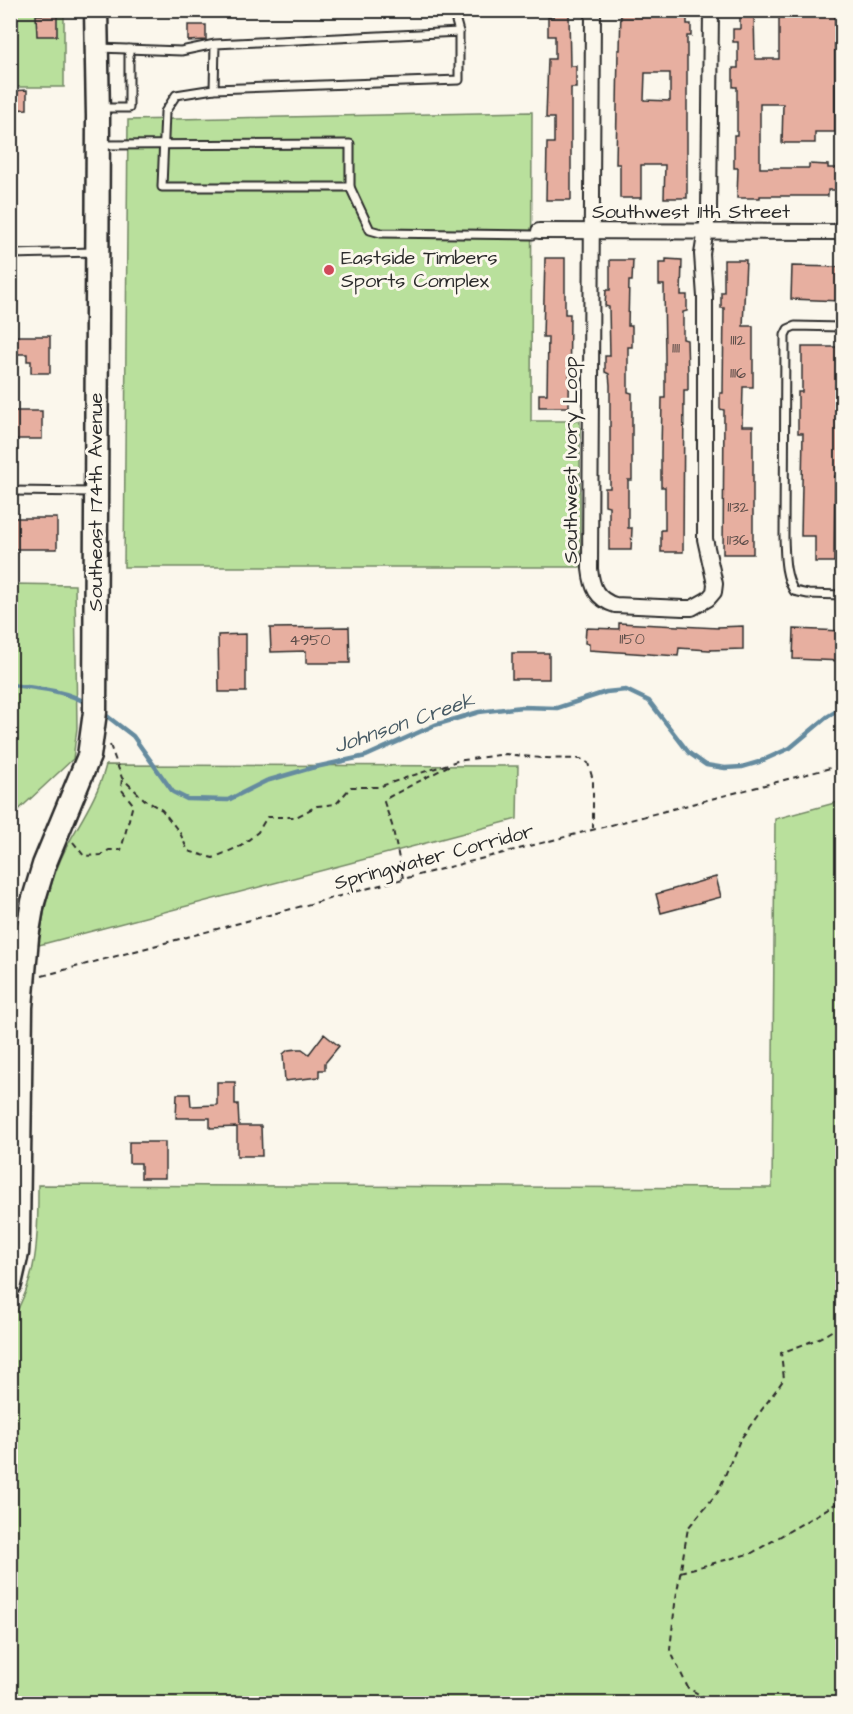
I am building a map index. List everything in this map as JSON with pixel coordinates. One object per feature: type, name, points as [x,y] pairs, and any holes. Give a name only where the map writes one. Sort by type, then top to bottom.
[{"type":"main road","name":"Southeast 174th Avenue","points":[[10,1284],[17,1244],[28,980],[19,939],[38,883],[82,775],[93,733],[98,145],[96,10]]},
{"type":"street","name":"Southwest Ivory Loop","points":[[593,10],[590,569],[592,585],[596,595],[615,605],[683,608],[692,608],[708,599],[714,592],[715,584],[705,540],[705,297],[702,254],[709,211],[711,10]]},
{"type":"street","name":"Southwest 11th Street","points":[[539,231],[843,232]]},
{"type":"lane","points":[[350,187],[162,187],[165,112],[176,95],[214,89],[459,80],[459,32],[453,10]]},
{"type":"lane","points":[[97,48],[182,51],[215,44],[459,32]]},
{"type":"lane","points":[[214,89],[215,44]]},
{"type":"lane","points":[[98,108],[129,108],[129,49]]},
{"type":"lane","points":[[98,145],[350,144],[350,187],[367,226],[375,232],[533,235],[539,231]]},
{"type":"lane","points":[[10,254],[97,252]]},
{"type":"lane","points":[[843,327],[795,326],[788,329],[785,335],[784,526],[786,570],[794,591],[843,596]]},
{"type":"lane","points":[[10,490],[96,492]]},
{"type":"path","points":[[93,733],[107,738],[122,778],[145,800],[162,810],[180,833],[188,851],[213,858],[241,846],[258,832],[267,817],[296,817],[317,806],[336,804],[351,787],[378,787],[457,761],[507,754],[581,759],[588,763],[593,780],[593,829]]},
{"type":"path","points":[[403,879],[392,825],[384,802],[457,761]]},
{"type":"path","name":"Springwater Corridor","points":[[28,980],[403,879],[843,765]]},
{"type":"path","points":[[60,826],[84,856],[101,855],[109,850],[121,850],[133,804],[121,789],[122,778]]},
{"type":"path","points":[[716,1704],[688,1688],[670,1650],[688,1528],[718,1492],[740,1440],[784,1379],[781,1353],[838,1327],[843,1322]]},
{"type":"path","points":[[838,1327],[843,1328]]},
{"type":"path","points":[[680,1572],[752,1552],[843,1500]]},
{"type":"green space","points":[[10,11],[64,11],[64,87],[11,87]]},
{"type":"green space","name":"Eastside Timbers Sports Complex","points":[[532,112],[531,421],[580,421],[580,567],[124,567],[128,120]]},
{"type":"green space","points":[[11,584],[75,585],[77,728],[73,759],[11,817]]},
{"type":"green space","points":[[106,765],[518,766],[517,819],[39,945],[45,907],[56,871],[94,798]]},
{"type":"green space","points":[[842,801],[842,1703],[11,1703],[11,1321],[20,1305],[32,1272],[37,1239],[38,1185],[772,1188],[775,819]]},
{"type":"building","points":[[621,10],[638,10],[638,14],[663,14],[663,10],[687,10],[687,24],[691,24],[691,36],[687,36],[687,198],[664,198],[665,165],[641,165],[641,198],[620,198],[620,164],[616,164],[618,50],[620,50]],"holes":[[[645,73],[670,73],[670,101],[644,100]]]},
{"type":"building","points":[[784,10],[835,10],[835,132],[815,132],[815,143],[782,143],[783,104],[760,104],[760,168],[809,168],[809,164],[843,168],[843,190],[828,190],[828,196],[737,198],[738,168],[734,168],[734,135],[737,135],[737,87],[733,87],[733,68],[738,68],[738,42],[733,42],[733,29],[740,29],[740,14],[754,14],[755,59],[779,59],[779,16],[784,16]]},
{"type":"building","points":[[555,14],[569,14],[570,66],[576,66],[576,88],[571,88],[571,200],[546,200],[547,143],[554,143],[554,118],[546,118],[548,59],[555,59],[555,36],[548,36],[548,17],[554,17]]},
{"type":"building","points":[[36,15],[57,15],[57,36],[37,36]]},
{"type":"building","points":[[188,25],[206,25],[206,40],[188,41]]},
{"type":"building","points":[[27,90],[27,109],[10,110],[10,91]]},
{"type":"building","points":[[545,258],[565,258],[565,314],[570,314],[569,407],[539,407],[539,394],[547,394],[548,337],[543,337]]},
{"type":"building","points":[[666,259],[682,260],[681,295],[687,295],[687,311],[683,312],[683,339],[687,340],[688,390],[684,390],[683,552],[661,552],[661,530],[665,530],[665,487],[661,487],[661,453],[665,356],[664,285],[659,285],[659,263],[666,263]]},
{"type":"building","points":[[610,260],[633,260],[632,281],[629,281],[628,326],[632,326],[632,347],[628,347],[628,392],[632,393],[632,480],[628,480],[628,528],[632,528],[631,550],[609,550],[609,506],[605,505],[605,488],[610,488],[610,385],[609,374],[605,372],[605,356],[610,356],[609,307],[605,306],[606,290],[610,290]]},
{"type":"building","points":[[724,260],[746,260],[743,326],[753,326],[753,387],[743,387],[742,426],[753,426],[753,554],[723,554],[724,410],[720,409],[720,393],[723,393],[724,308],[721,308],[721,292],[724,292]]},
{"type":"building","points":[[792,266],[842,267],[841,301],[791,299]]},
{"type":"building","points":[[10,336],[50,336],[50,373],[31,373],[31,361],[27,361],[27,354],[10,354]]},
{"type":"building","points":[[802,347],[843,347],[843,476],[835,476],[834,562],[815,562],[815,536],[801,536],[803,433],[798,433],[798,392],[802,392]]},
{"type":"building","points":[[10,411],[42,411],[42,439],[10,439]]},
{"type":"building","points":[[10,518],[57,518],[57,549],[10,549]]},
{"type":"building","points":[[619,623],[718,628],[743,626],[743,649],[679,648],[678,656],[589,650],[589,644],[585,643],[586,628],[619,629]]},
{"type":"building","points":[[349,627],[350,663],[306,663],[306,651],[271,652],[270,628]]},
{"type":"building","points":[[794,629],[843,631],[843,661],[793,659]]},
{"type":"building","points":[[246,634],[246,692],[219,692],[218,635]]},
{"type":"building","points":[[512,653],[549,653],[549,679],[512,679]]},
{"type":"building","points":[[716,877],[721,897],[661,913],[656,894]]},
{"type":"building","points":[[324,1034],[339,1046],[325,1063],[325,1070],[319,1070],[319,1077],[285,1081],[283,1054],[288,1050],[302,1049],[309,1054]]},
{"type":"building","points":[[217,1082],[235,1082],[235,1104],[238,1104],[239,1126],[261,1126],[262,1156],[237,1156],[237,1127],[210,1128],[210,1118],[176,1118],[177,1094],[190,1094],[191,1106],[217,1105]]},
{"type":"building","points":[[129,1142],[165,1142],[165,1178],[141,1178],[141,1163],[129,1163]]},
{"type":"waterway","name":"Johnson Creek","points":[[10,685],[61,693],[88,704]]},
{"type":"waterway","name":"Johnson Creek","points":[[103,713],[133,736],[173,792],[187,799],[228,800],[266,781],[366,756],[435,725],[479,712],[522,707],[557,708],[606,692],[626,690],[649,701],[689,753],[706,765],[725,768],[742,767],[759,762],[790,748],[827,717],[842,708]]},
{"type":"place","name":"Eastside Timbers Sports Complex","points":[[329,270]]}]
